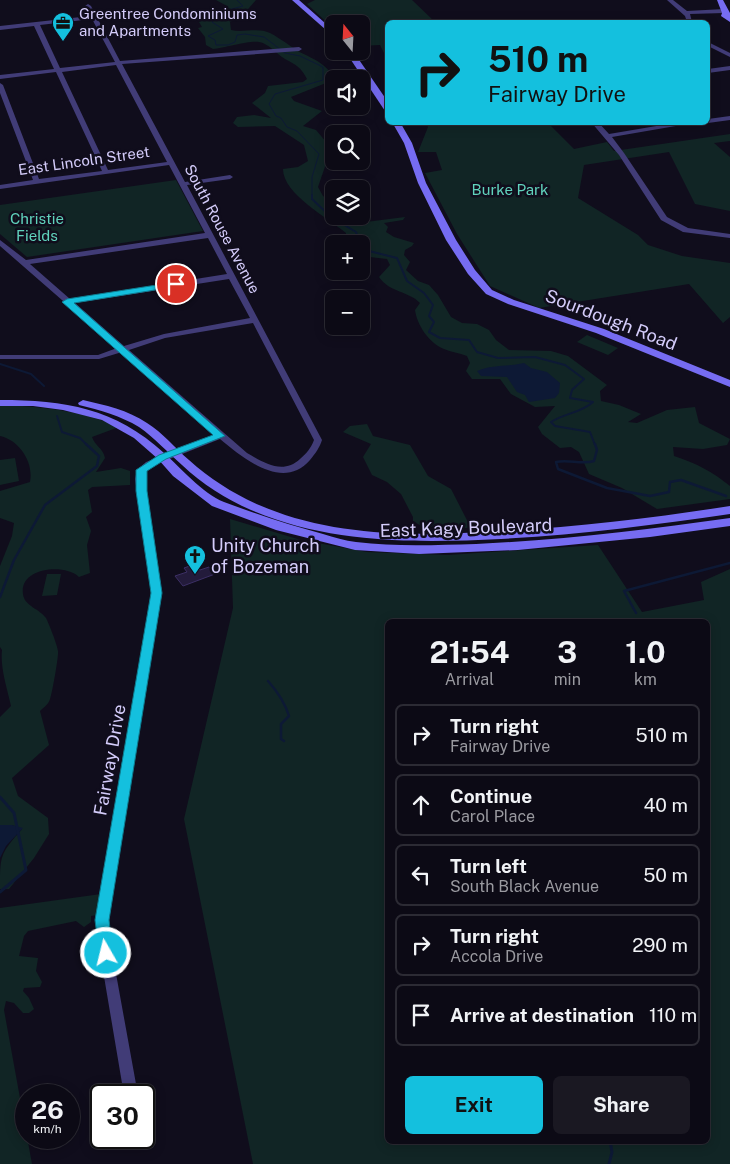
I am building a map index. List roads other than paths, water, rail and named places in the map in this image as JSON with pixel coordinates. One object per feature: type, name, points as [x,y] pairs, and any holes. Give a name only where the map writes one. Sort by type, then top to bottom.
[{"type":"main road","points":[[294,0],[325,27]]},
{"type":"main road","points":[[720,0],[728,15]]},
{"type":"main road","points":[[355,60],[385,105]]},
{"type":"main road","name":"Sourdough Road","points":[[398,125],[408,143],[423,186],[462,259],[482,286],[489,292],[511,302],[583,325],[730,384]]},
{"type":"main road","name":"East Kagy Boulevard","points":[[0,397],[25,396],[63,399],[112,411],[141,424],[193,470],[232,497],[260,509],[313,527],[375,537],[440,538],[550,532],[730,510]]},
{"type":"main road","name":"East Kagy Boulevard","points":[[0,403],[33,403],[63,407],[106,418],[138,436],[162,457],[177,474],[216,503],[280,527],[365,547],[419,550],[527,545],[630,535],[730,522]]},
{"type":"street","points":[[670,0],[686,13],[689,20]]},
{"type":"street","name":"South Rouse Avenue","points":[[88,6],[318,440],[314,450],[302,463],[290,470],[281,472],[244,456],[220,436]]},
{"type":"street","points":[[686,13],[728,15]]},
{"type":"street","points":[[0,28],[93,17]]},
{"type":"street","points":[[36,23],[106,172]]},
{"type":"street","points":[[710,45],[730,55]]},
{"type":"street","points":[[0,77],[118,63],[299,49]]},
{"type":"street","points":[[710,71],[730,68]]},
{"type":"street","points":[[0,85],[37,182]]},
{"type":"street","points":[[710,121],[730,118]]},
{"type":"street","points":[[597,125],[622,154],[664,218],[686,230],[730,236]]},
{"type":"street","points":[[607,136],[677,125]]},
{"type":"street","name":"East Lincoln Street","points":[[0,187],[172,163]]},
{"type":"street","points":[[183,184],[230,177]]},
{"type":"street","points":[[23,263],[210,235]]},
{"type":"street","points":[[0,242],[220,436]]},
{"type":"street","points":[[67,302],[232,276]]},
{"type":"street","points":[[0,357],[90,358],[123,350],[164,336],[255,320]]},
{"type":"street","name":"Fairway Drive","points":[[129,1084],[102,920],[157,593],[140,479],[142,470],[162,457],[220,436]]},
{"type":"water","points":[[524,363],[531,368],[547,372],[560,383],[559,393],[555,398],[529,402],[525,395],[517,392],[507,377],[481,376],[477,371],[488,367]]},
{"type":"water","points":[[0,825],[12,825],[23,828],[6,846],[0,858]]},
{"type":"waterway","points":[[237,0],[243,6],[228,10],[229,16],[215,19],[212,22],[223,29],[208,36],[215,40],[216,45],[228,45],[235,42],[237,35],[245,34],[264,37],[285,53],[300,56],[323,67],[323,80],[275,94],[269,104],[276,116],[281,118],[287,127],[297,131],[319,154],[312,177],[312,199],[331,217],[356,232],[357,235]]},
{"type":"waterway","points":[[370,251],[397,258],[407,281],[424,293],[433,305],[429,316],[434,322],[429,332],[440,338],[469,340],[477,352],[498,358],[535,357],[565,365],[584,379],[572,390],[570,398],[593,402],[551,422],[555,426],[590,432],[595,445]]},
{"type":"waterway","points":[[0,364],[31,374],[44,386]]},
{"type":"waterway","points":[[57,416],[62,432],[80,438],[86,444]]},
{"type":"waterway","points":[[0,597],[14,560],[45,505],[97,466],[99,456],[86,444]]},
{"type":"waterway","points":[[595,444],[597,450],[594,461],[556,462],[558,469],[607,488],[650,496],[669,492],[670,482],[681,480],[726,496]]},
{"type":"waterway","points":[[636,613],[624,591],[730,563]]},
{"type":"waterway","points":[[268,681],[280,697],[289,716],[281,724],[281,739],[284,741]]},
{"type":"waterway","points":[[0,797],[14,813],[26,870],[0,892]]},
{"type":"waterway","points":[[609,1164],[612,1152],[611,1144]]},
{"type":"place","name":"Greentree Condominiums and Apartments","points":[[63,42]]},
{"type":"place","name":"Unity Church of Bozeman","points":[[195,575]]},
{"type":"park label","name":"Burke Park","points":[[510,190]]},
{"type":"park label","name":"Christie Fields","points":[[37,228]]}]
